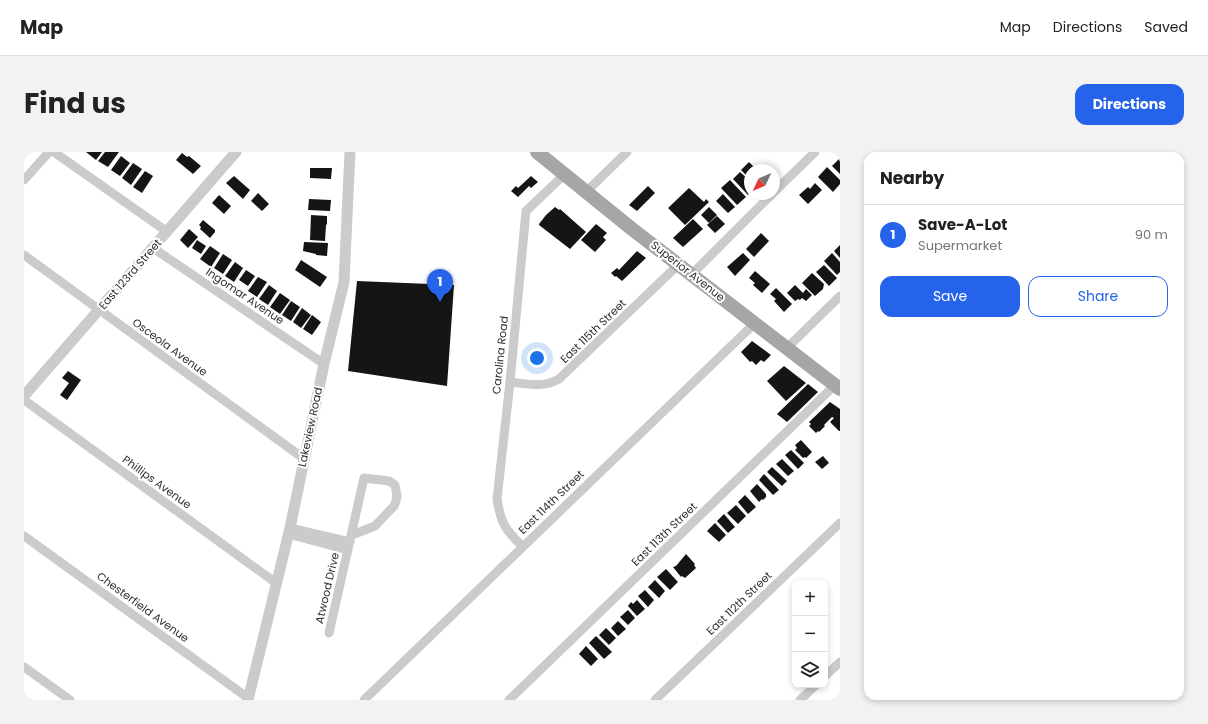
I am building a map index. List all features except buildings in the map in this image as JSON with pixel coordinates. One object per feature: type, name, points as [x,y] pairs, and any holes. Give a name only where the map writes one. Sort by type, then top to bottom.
[{"type":"main road","name":"Superior Avenue","points":[[537,152],[632,229],[838,387]]},
{"type":"street","points":[[24,180],[49,152]]},
{"type":"street","points":[[54,152],[166,231]]},
{"type":"street","name":"East 123rd Street","points":[[24,396],[236,152]]},
{"type":"street","name":"Lakeview Road","points":[[248,699],[289,531],[303,458],[344,282],[350,152]]},
{"type":"street","points":[[587,191],[626,152]]},
{"type":"street","points":[[780,186],[815,152]]},
{"type":"street","name":"Carolina Road","points":[[522,546],[505,529],[499,516],[497,499],[510,382],[526,211],[565,174]]},
{"type":"street","points":[[692,274],[766,200]]},
{"type":"street","name":"Ingomar Avenue","points":[[153,248],[324,364]]},
{"type":"street","name":"Osceola Avenue","points":[[24,254],[98,310],[303,458]]},
{"type":"street","name":"East 115th Street","points":[[510,382],[541,385],[549,384],[559,379],[679,264]]},
{"type":"street","points":[[788,348],[840,296]]},
{"type":"street","name":"East 114th Street","points":[[364,700],[755,323]]},
{"type":"street","name":"East 113th Street","points":[[509,700],[838,387]]},
{"type":"street","name":"Phillips Avenue","points":[[24,400],[276,583]]},
{"type":"street","name":"Atwood Drive","points":[[289,531],[350,542],[375,526],[394,506],[397,496],[394,485],[389,480],[364,478],[350,542],[329,632]]},
{"type":"street","name":"East 112th Street","points":[[656,700],[840,523]]},
{"type":"street","name":"Chesterfield Avenue","points":[[24,536],[248,699]]},
{"type":"street","points":[[828,673],[840,662]]},
{"type":"street","points":[[24,667],[70,700]]},
{"type":"street","points":[[800,700],[813,688]]},
{"type":"place","name":"Save-A-Lot","points":[[440,302]]}]
